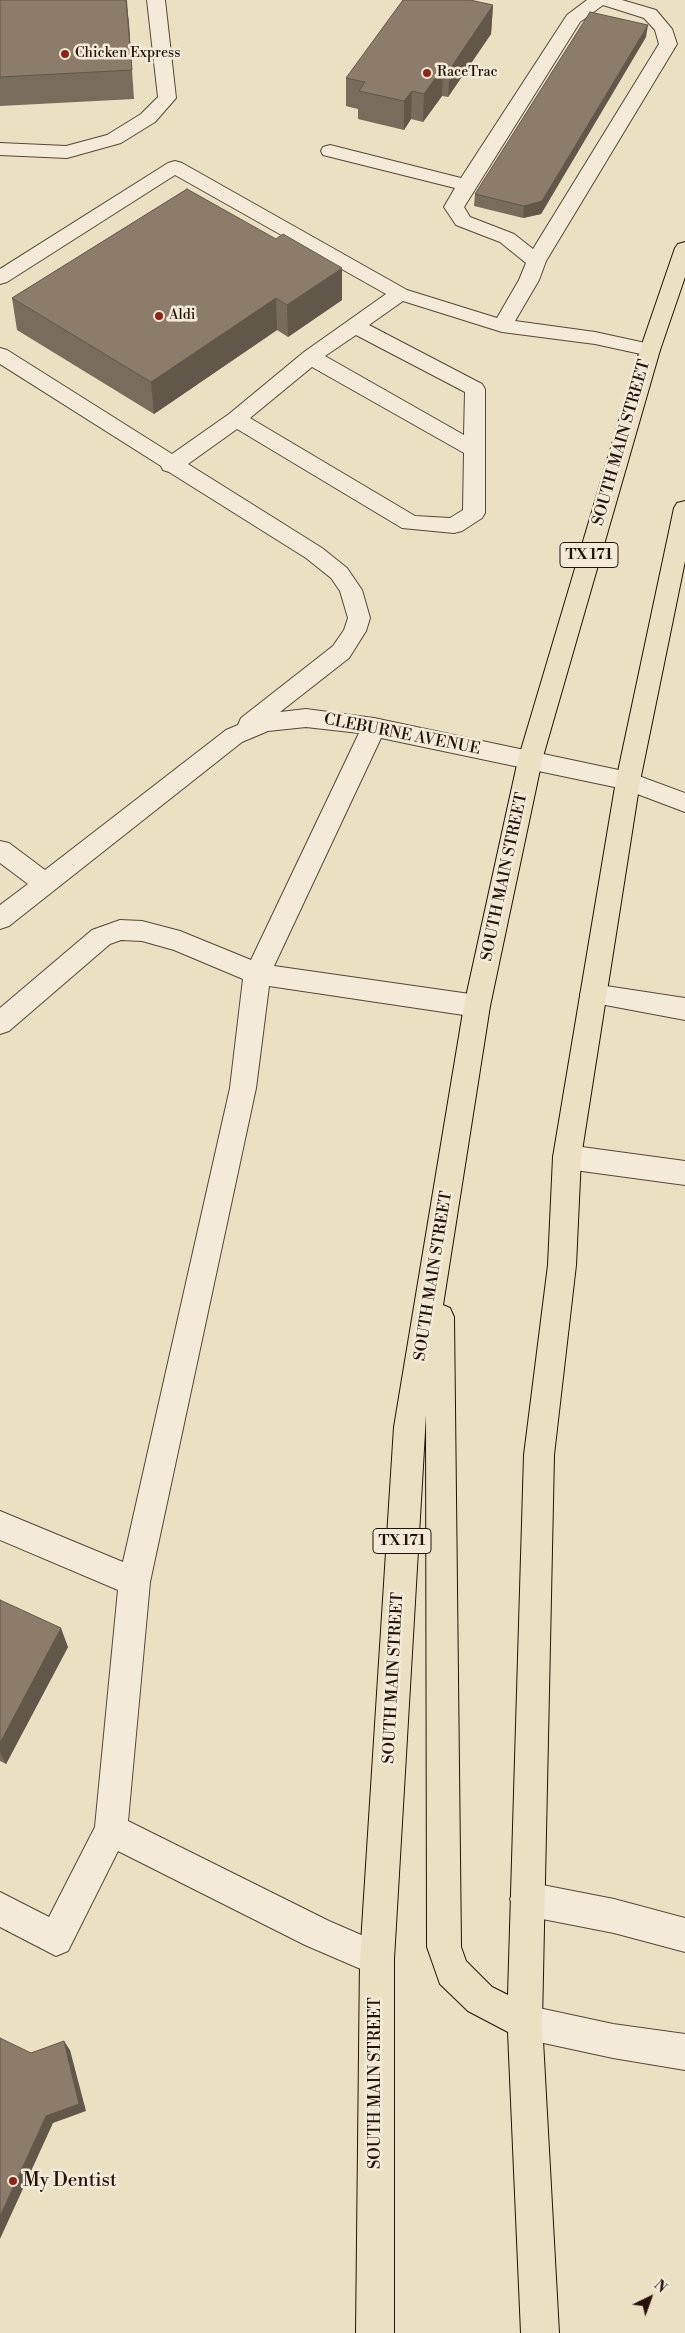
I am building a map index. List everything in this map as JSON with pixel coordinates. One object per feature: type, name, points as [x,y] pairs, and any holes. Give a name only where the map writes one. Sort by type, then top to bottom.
[{"type":"main road","name":"SOUTH MAIN STREET","points":[[374,2333],[377,1959],[409,1427],[477,1006],[530,760],[650,350],[685,248]]},
{"type":"main road","points":[[540,2333],[525,2022],[539,1454],[562,1265],[567,1157],[628,781],[683,518]]},
{"type":"main road","points":[[440,1240],[444,1947],[452,1972],[480,2000],[525,2022]]},
{"type":"street","points":[[0,149],[4,151],[66,152],[114,139],[148,118],[167,98],[156,0]]},
{"type":"street","points":[[536,261],[507,238],[463,221],[454,207],[466,185],[573,19],[582,10],[599,0]]},
{"type":"street","points":[[502,326],[529,280],[536,261],[668,44],[663,29],[650,14],[604,0]]},
{"type":"street","points":[[330,151],[466,185]]},
{"type":"street","points":[[0,278],[175,167],[400,294],[502,326],[595,338],[650,350]]},
{"type":"street","points":[[171,465],[236,418],[311,357],[400,294]]},
{"type":"street","points":[[236,418],[410,524],[454,526],[474,513],[475,389],[355,326]]},
{"type":"street","points":[[0,355],[171,465],[314,553],[339,573],[351,590],[359,618],[355,631],[341,652],[234,736]]},
{"type":"street","points":[[311,357],[474,450]]},
{"type":"street","name":"CLEBURNE AVENUE","points":[[0,919],[234,736],[264,723],[306,718],[341,721],[374,727],[628,781],[685,803]]},
{"type":"street","points":[[0,1909],[56,1939],[111,1830],[134,1582],[243,1088],[257,974],[374,727]]},
{"type":"street","points":[[0,850],[45,883]]},
{"type":"street","points":[[0,1023],[101,938],[120,930],[142,931],[180,941],[257,974],[477,1006]]},
{"type":"street","points":[[593,994],[685,1009]]},
{"type":"street","points":[[567,1157],[685,1173]]},
{"type":"street","points":[[0,1526],[134,1582]]},
{"type":"street","points":[[111,1830],[317,1933],[377,1959]]},
{"type":"street","points":[[528,1898],[614,1916],[685,1935]]},
{"type":"street","points":[[525,2022],[613,2041],[685,2052]]},
{"type":"building","name":"Chicken Express","points":[[0,0],[126,0],[132,70],[0,77]]},
{"type":"building","points":[[403,0],[470,0],[493,5],[450,69],[443,67],[424,94],[412,91],[404,101],[359,91],[365,82],[346,78]]},
{"type":"building","points":[[590,12],[648,25],[542,201],[524,206],[475,194]]},
{"type":"building","name":"Aldi","points":[[187,189],[276,239],[283,234],[342,268],[287,305],[276,298],[151,382],[12,298]]},
{"type":"building","points":[[0,1600],[61,1628],[0,1743]]},
{"type":"building","name":"My Dentist","points":[[0,2038],[31,2053],[64,2041],[79,2104],[46,2116],[0,2216]]},
{"type":"place","name":"Chicken Express","points":[[65,54]]},
{"type":"place","name":"RaceTrac","points":[[427,73]]},
{"type":"place","name":"Aldi","points":[[159,316]]},
{"type":"place","name":"My Dentist","points":[[13,2181]]}]
